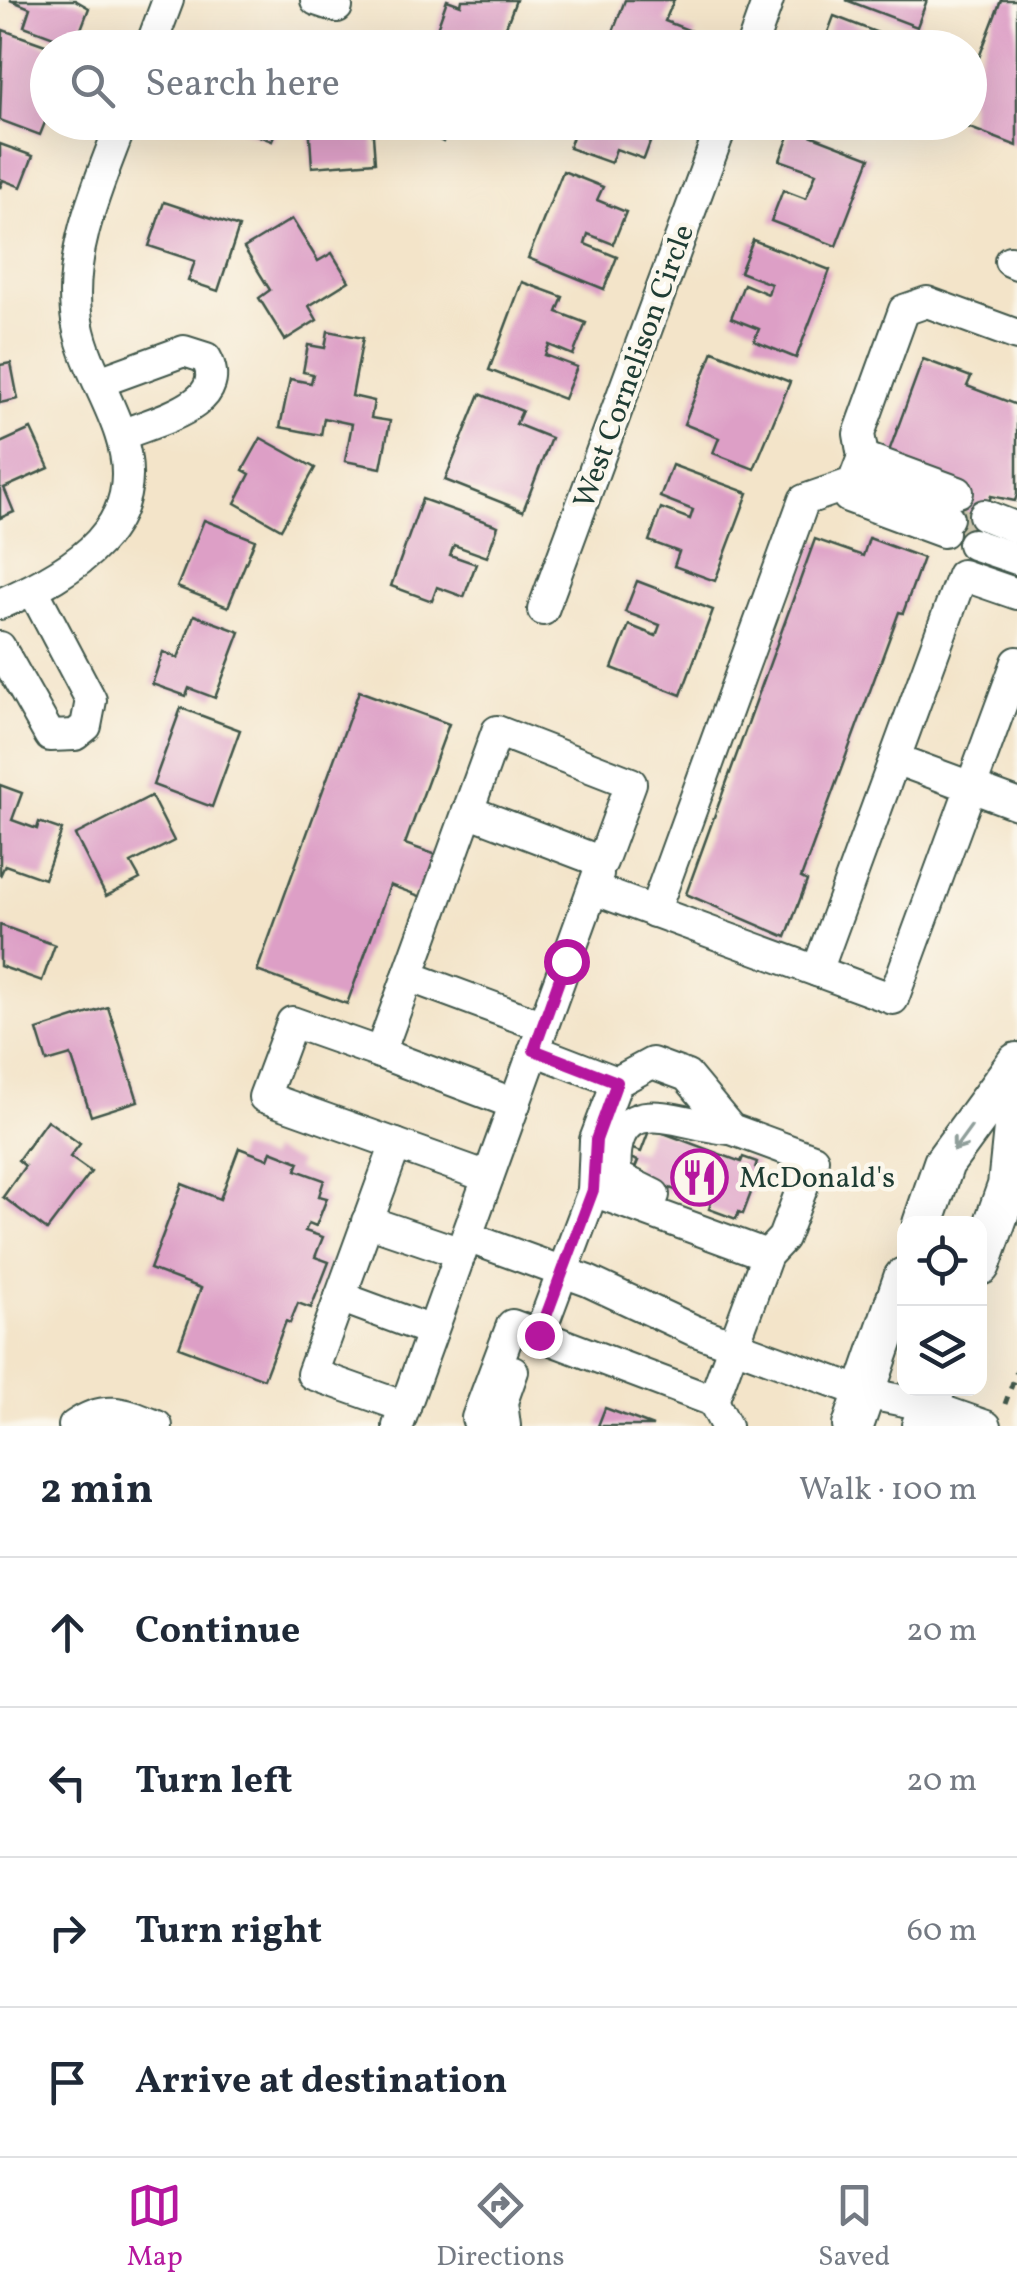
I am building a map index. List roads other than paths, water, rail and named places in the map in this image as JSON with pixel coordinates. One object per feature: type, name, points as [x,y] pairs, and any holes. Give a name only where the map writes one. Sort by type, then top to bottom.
[{"type":"main road","points":[[926,1216],[944,1163],[1017,1063]]},
{"type":"main road","points":[[987,1254],[1006,1223],[1017,1100]]},
{"type":"main road","points":[[859,1410],[897,1299]]},
{"type":"street","points":[[157,30],[168,0]]},
{"type":"street","points":[[757,30],[768,0]]},
{"type":"street","points":[[0,604],[33,590],[98,547],[118,523],[128,469],[121,435],[82,344],[76,313],[76,274],[82,238],[116,140]]},
{"type":"street","name":"West Cornelison Circle","points":[[543,610],[716,140]]},
{"type":"street","points":[[858,470],[951,512],[848,497],[858,470],[858,434],[904,310],[927,302],[1017,335]]},
{"type":"street","points":[[99,382],[184,351],[206,358],[213,371],[213,385],[202,400],[121,435]]},
{"type":"street","points":[[654,912],[804,500],[858,470]]},
{"type":"street","points":[[981,523],[1017,514]]},
{"type":"street","points":[[981,523],[1017,528]]},
{"type":"street","points":[[981,523],[1017,544]]},
{"type":"street","points":[[981,523],[1017,559]]},
{"type":"street","points":[[817,971],[962,574],[1017,594]]},
{"type":"street","points":[[0,646],[50,736],[65,738],[86,726],[91,700],[33,590]]},
{"type":"street","points":[[468,811],[597,876],[654,912],[894,999],[1017,662]]},
{"type":"street","points":[[380,1053],[497,731],[631,782],[402,1417],[312,1374],[396,1144]]},
{"type":"street","points":[[895,759],[1017,804]]},
{"type":"street","points":[[408,976],[538,1038],[617,1082]]},
{"type":"street","points":[[488,1177],[264,1097],[292,1022],[515,1104]]},
{"type":"street","points":[[506,1426],[502,1402],[563,1272],[593,1190],[596,1140],[617,1082],[652,1063],[687,1076],[732,1129]]},
{"type":"street","points":[[480,1426],[477,1418],[512,1325],[719,1414],[734,1344],[767,1256],[784,1238],[813,1160],[732,1129],[706,1128],[670,1114],[647,1114],[632,1122],[620,1140],[616,1176],[628,1185],[753,1232],[767,1256]]},
{"type":"street","points":[[593,1190],[767,1256]]},
{"type":"street","points":[[368,1222],[563,1272],[734,1344],[859,1410],[929,1407],[995,1417]]},
{"type":"street","points":[[340,1298],[432,1331]]},
{"type":"street","points":[[74,1426],[92,1413],[113,1409],[158,1426]]},
{"type":"tunnel","points":[[948,518],[978,529]]},
{"type":"place","name":"McDonald's","points":[[700,1177]]}]
